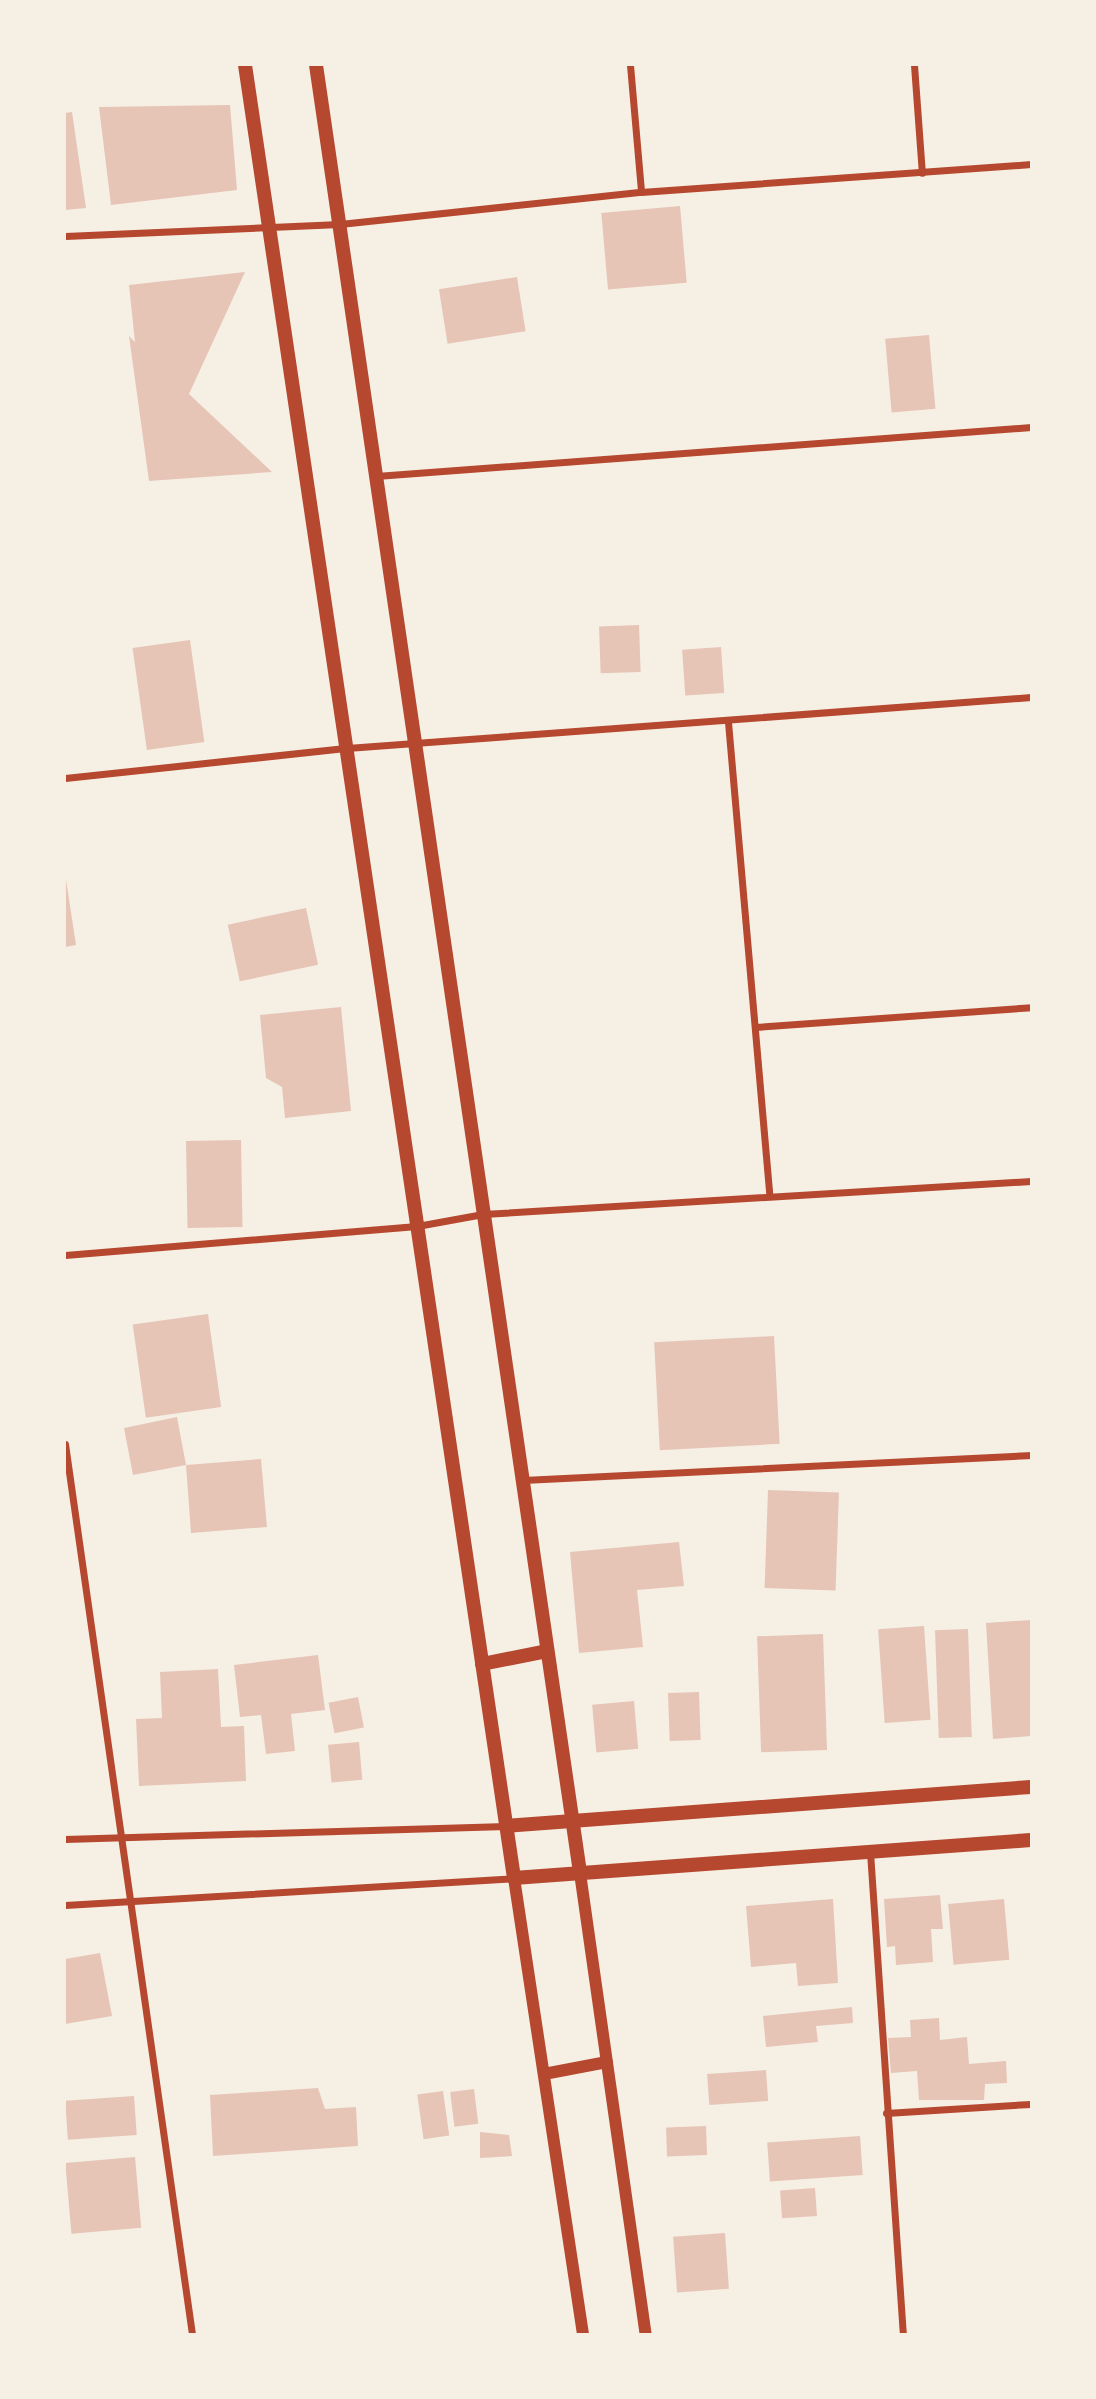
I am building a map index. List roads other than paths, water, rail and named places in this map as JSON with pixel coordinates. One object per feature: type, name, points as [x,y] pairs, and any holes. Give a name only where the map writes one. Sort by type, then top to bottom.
[{"type":"main road","points":[[245,65],[514,1878],[1031,1840]]},
{"type":"main road","points":[[316,65],[580,1873]]},
{"type":"main road","points":[[482,1664],[547,1651]]},
{"type":"main road","points":[[506,1826],[1031,1787]]},
{"type":"street","points":[[630,65],[641,192]]},
{"type":"street","points":[[914,65],[922,173]]},
{"type":"street","points":[[65,236],[340,224],[641,192],[1031,164]]},
{"type":"street","points":[[376,476],[1031,427]]},
{"type":"street","points":[[65,778],[347,748],[728,722],[1031,697]]},
{"type":"street","points":[[728,722],[769,1193]]},
{"type":"street","points":[[755,1027],[1031,1007]]},
{"type":"street","points":[[65,1255],[417,1226],[483,1214],[769,1193],[1031,1181]]},
{"type":"street","points":[[65,1444],[127,1900],[192,2334]]},
{"type":"street","points":[[522,1480],[1031,1455]]},
{"type":"street","points":[[65,1839],[506,1826]]},
{"type":"street","points":[[870,1852],[903,2334]]},
{"type":"street","points":[[580,1873],[646,2334]]},
{"type":"street","points":[[65,1905],[514,1878],[583,2334]]},
{"type":"street","points":[[544,2074],[607,2062]]},
{"type":"street","points":[[887,2113],[1031,2104]]}]
